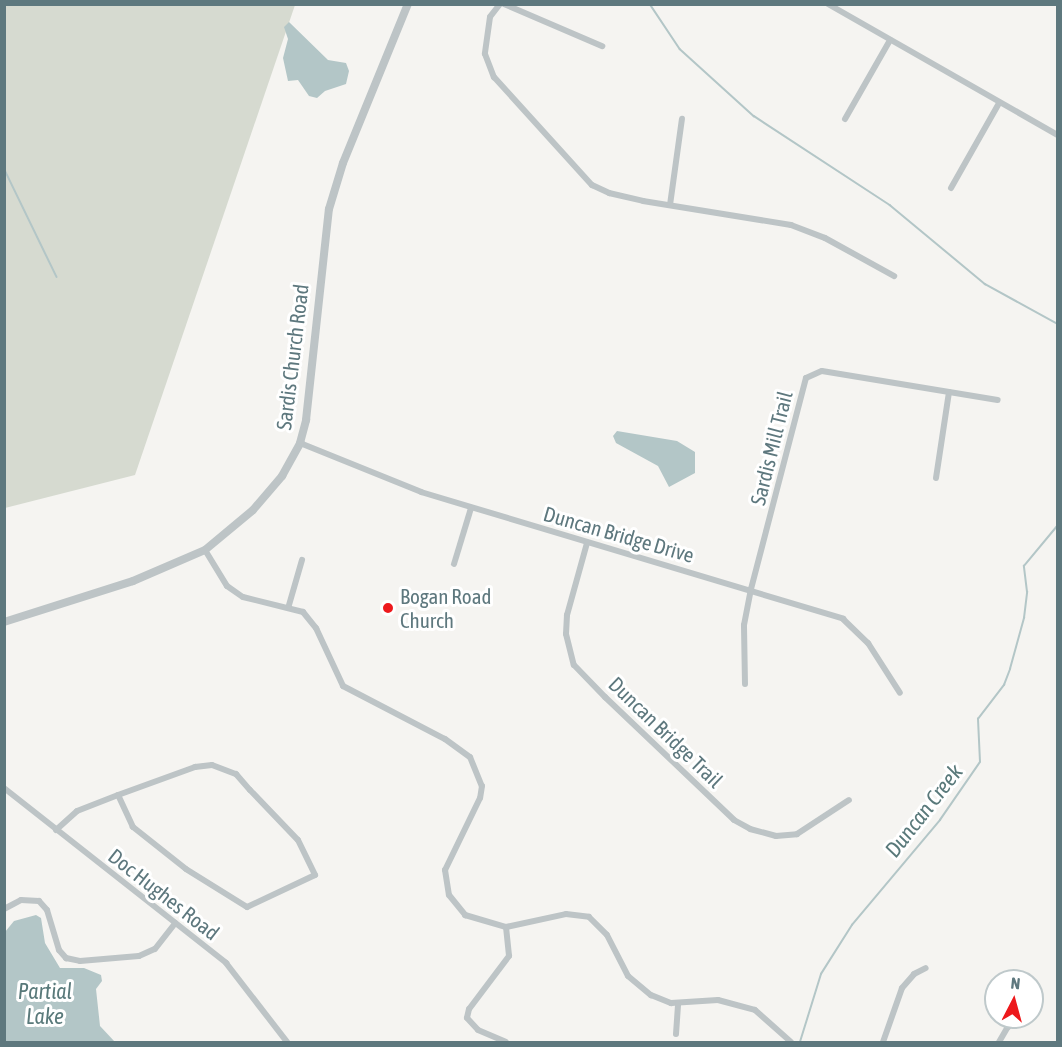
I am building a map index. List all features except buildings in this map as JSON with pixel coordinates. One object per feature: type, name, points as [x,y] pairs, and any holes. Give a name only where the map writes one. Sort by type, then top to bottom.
[{"type":"street","name":"Sardis Church Road","points":[[4,622],[133,580],[206,550],[253,510],[282,476],[300,443],[306,420],[326,218],[342,163],[408,4]]},
{"type":"street","points":[[602,46],[502,4],[490,16],[485,54],[494,76],[592,185],[609,193],[791,225],[825,238],[894,276]]},
{"type":"street","points":[[828,4],[1058,135]]},
{"type":"street","points":[[845,118],[890,40]]},
{"type":"street","points":[[951,188],[999,103]]},
{"type":"street","points":[[670,205],[682,119]]},
{"type":"street","name":"Sardis Mill Trail","points":[[745,684],[744,625],[751,589],[803,386],[811,373],[998,400]]},
{"type":"street","points":[[936,478],[949,392]]},
{"type":"street","name":"Duncan Bridge Drive","points":[[300,443],[421,492],[587,543],[751,589],[843,619],[868,643],[900,693]]},
{"type":"street","points":[[454,564],[471,508]]},
{"type":"street","name":"Duncan Bridge Trail","points":[[587,543],[567,615],[567,642],[574,665],[605,697],[734,820],[750,829],[776,836],[797,834],[849,800]]},
{"type":"street","points":[[206,550],[227,586],[243,597],[289,605],[303,612],[316,628],[343,686],[444,740],[470,758],[482,786],[480,798],[447,862],[449,895],[465,915],[506,927],[566,914],[589,917],[607,935],[628,975],[651,995],[678,1004],[731,1002],[755,1010],[791,1042]]},
{"type":"street","points":[[289,605],[302,560]]},
{"type":"street","points":[[56,830],[77,811],[118,795],[195,767],[212,765],[236,774],[298,840],[315,875],[247,907],[186,869],[133,827],[118,795]]},
{"type":"street","name":"Doc Hughes Road","points":[[4,788],[226,963],[287,1042]]},
{"type":"street","points":[[4,909],[21,900],[39,901],[47,910],[59,950],[66,958],[80,961],[139,956],[155,949],[175,923]]},
{"type":"street","points":[[506,927],[509,956],[501,972],[469,1009],[467,1018],[478,1030],[506,1042]]},
{"type":"street","points":[[883,1042],[902,988],[914,974],[927,968]]},
{"type":"street","points":[[676,1034],[678,1004]]},
{"type":"shaded area","points":[[5,5],[295,5],[135,475],[5,508]]},
{"type":"water","points":[[289,22],[328,60],[346,63],[349,71],[346,84],[325,91],[317,98],[309,96],[298,80],[288,81],[283,58],[288,39],[284,27]]},
{"type":"water","points":[[617,431],[677,441],[695,452],[695,473],[669,487],[658,466],[616,443],[613,436]]},
{"type":"water","name":"Partial Lake","points":[[36,915],[41,918],[45,943],[60,968],[84,968],[101,975],[102,981],[96,989],[100,1026],[115,1042],[5,1042],[5,932],[14,921]]},
{"type":"waterway","points":[[650,4],[680,49],[754,116],[890,205],[985,284],[1058,324]]},
{"type":"waterway","points":[[4,168],[57,277]]},
{"type":"waterway","name":"Duncan Creek","points":[[800,1042],[821,974],[852,925],[940,820],[980,762],[978,719],[1004,685],[1024,618],[1027,592],[1024,566],[1058,525]]},
{"type":"place","name":"Bogan Road Church","points":[[388,608]]}]
